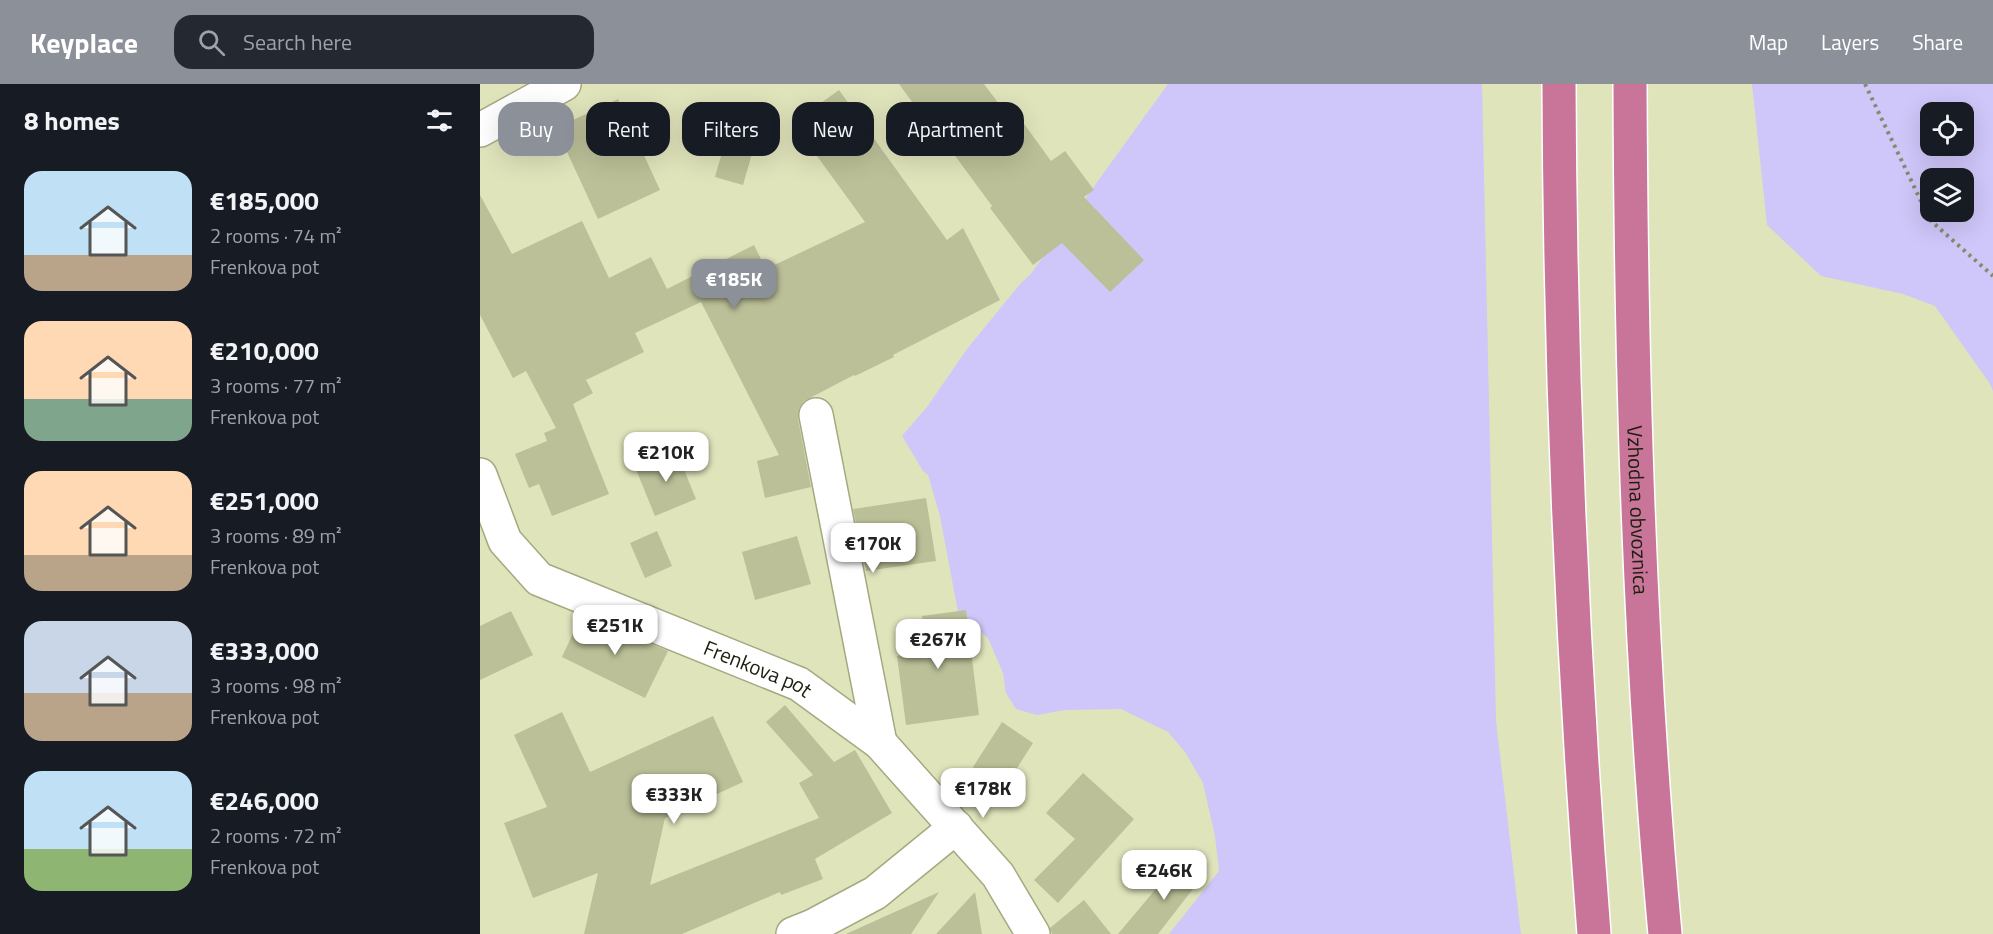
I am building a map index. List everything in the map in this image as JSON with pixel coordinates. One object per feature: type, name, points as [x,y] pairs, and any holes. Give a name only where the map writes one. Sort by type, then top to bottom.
[{"type":"highway","points":[[1559,84],[1560,270],[1565,458],[1573,622],[1594,934]]},
{"type":"highway","name":"Vzhodna obvoznica","points":[[1630,84],[1632,304],[1639,536],[1648,715],[1665,934]]},
{"type":"street","points":[[480,130],[564,84]]},
{"type":"street","points":[[816,415],[880,743]]},
{"type":"street","name":"Frenkova pot","points":[[480,475],[506,541],[539,579],[799,684],[880,743],[998,875],[1033,934]]},
{"type":"street","points":[[793,934],[875,893],[956,827]]},
{"type":"path","points":[[1865,84],[1930,220],[1993,276]]},
{"type":"shaded area","points":[[1168,84],[1482,84],[1496,721],[1521,934],[1169,934],[1219,871],[1215,836],[1203,783],[1185,752],[1168,732],[1121,709],[1065,710],[1037,715],[1016,709],[1006,693],[1003,673],[988,638],[958,612],[940,516],[928,475],[923,471],[902,436],[927,407],[967,349],[1030,275]]},
{"type":"shaded area","points":[[1752,84],[1993,84],[1993,391],[1935,306],[1903,294],[1821,276],[1767,225]]},
{"type":"building","points":[[899,84],[984,84],[998,102],[912,102]]},
{"type":"building","points":[[839,90],[848,102],[822,102]]},
{"type":"building","points":[[586,114],[586,156],[644,156],[660,190],[598,219],[569,156],[574,156],[574,120]]},
{"type":"building","points":[[1024,124],[1051,161],[1065,151],[1094,190],[1084,197],[1144,260],[1110,292],[1062,243],[1033,265],[990,208],[992,206],[955,156],[1024,156]]},
{"type":"building","points":[[874,139],[947,240],[963,228],[1000,300],[893,355],[894,357],[804,401],[799,408],[798,419],[811,487],[765,498],[757,461],[779,455],[701,302],[635,333],[644,352],[586,380],[593,393],[573,404],[609,494],[552,516],[539,484],[529,488],[515,454],[547,441],[544,433],[556,428],[526,371],[513,378],[480,315],[480,195],[512,254],[582,221],[609,278],[651,257],[667,289],[754,245],[766,269],[865,222],[817,156],[874,156]]},
{"type":"building","points":[[721,156],[751,156],[743,185],[715,177]]},
{"type":"building","points":[[676,450],[696,499],[655,516],[635,467]]},
{"type":"building","points":[[926,498],[936,561],[866,571],[853,509]]},
{"type":"building","points":[[657,531],[672,566],[645,578],[630,543]]},
{"type":"building","points":[[797,536],[811,584],[755,600],[742,552]]},
{"type":"building","points":[[966,610],[979,715],[906,725],[897,656],[910,654],[906,627],[923,624],[922,616]]},
{"type":"building","points":[[511,611],[533,655],[480,680],[480,626]]},
{"type":"building","points":[[581,616],[668,651],[645,698],[562,657]]},
{"type":"building","points":[[785,705],[834,762],[855,750],[892,813],[815,859],[823,879],[781,895],[780,892],[682,934],[584,934],[598,873],[533,898],[504,823],[547,807],[514,735],[562,712],[590,772],[713,716],[743,782],[665,818],[650,885],[819,818],[799,783],[813,775],[766,722]]},
{"type":"building","points":[[1002,722],[1033,743],[1005,787],[973,767]]},
{"type":"building","points":[[1083,773],[1134,819],[1058,903],[1034,880],[1075,839],[1046,813]]},
{"type":"building","points":[[1181,859],[1203,876],[1158,934],[1118,934]]},
{"type":"building","points":[[939,892],[911,934],[846,934]]},
{"type":"building","points":[[975,892],[982,934],[936,934]]},
{"type":"building","points":[[1084,900],[1111,934],[1052,934],[1050,928]]}]
